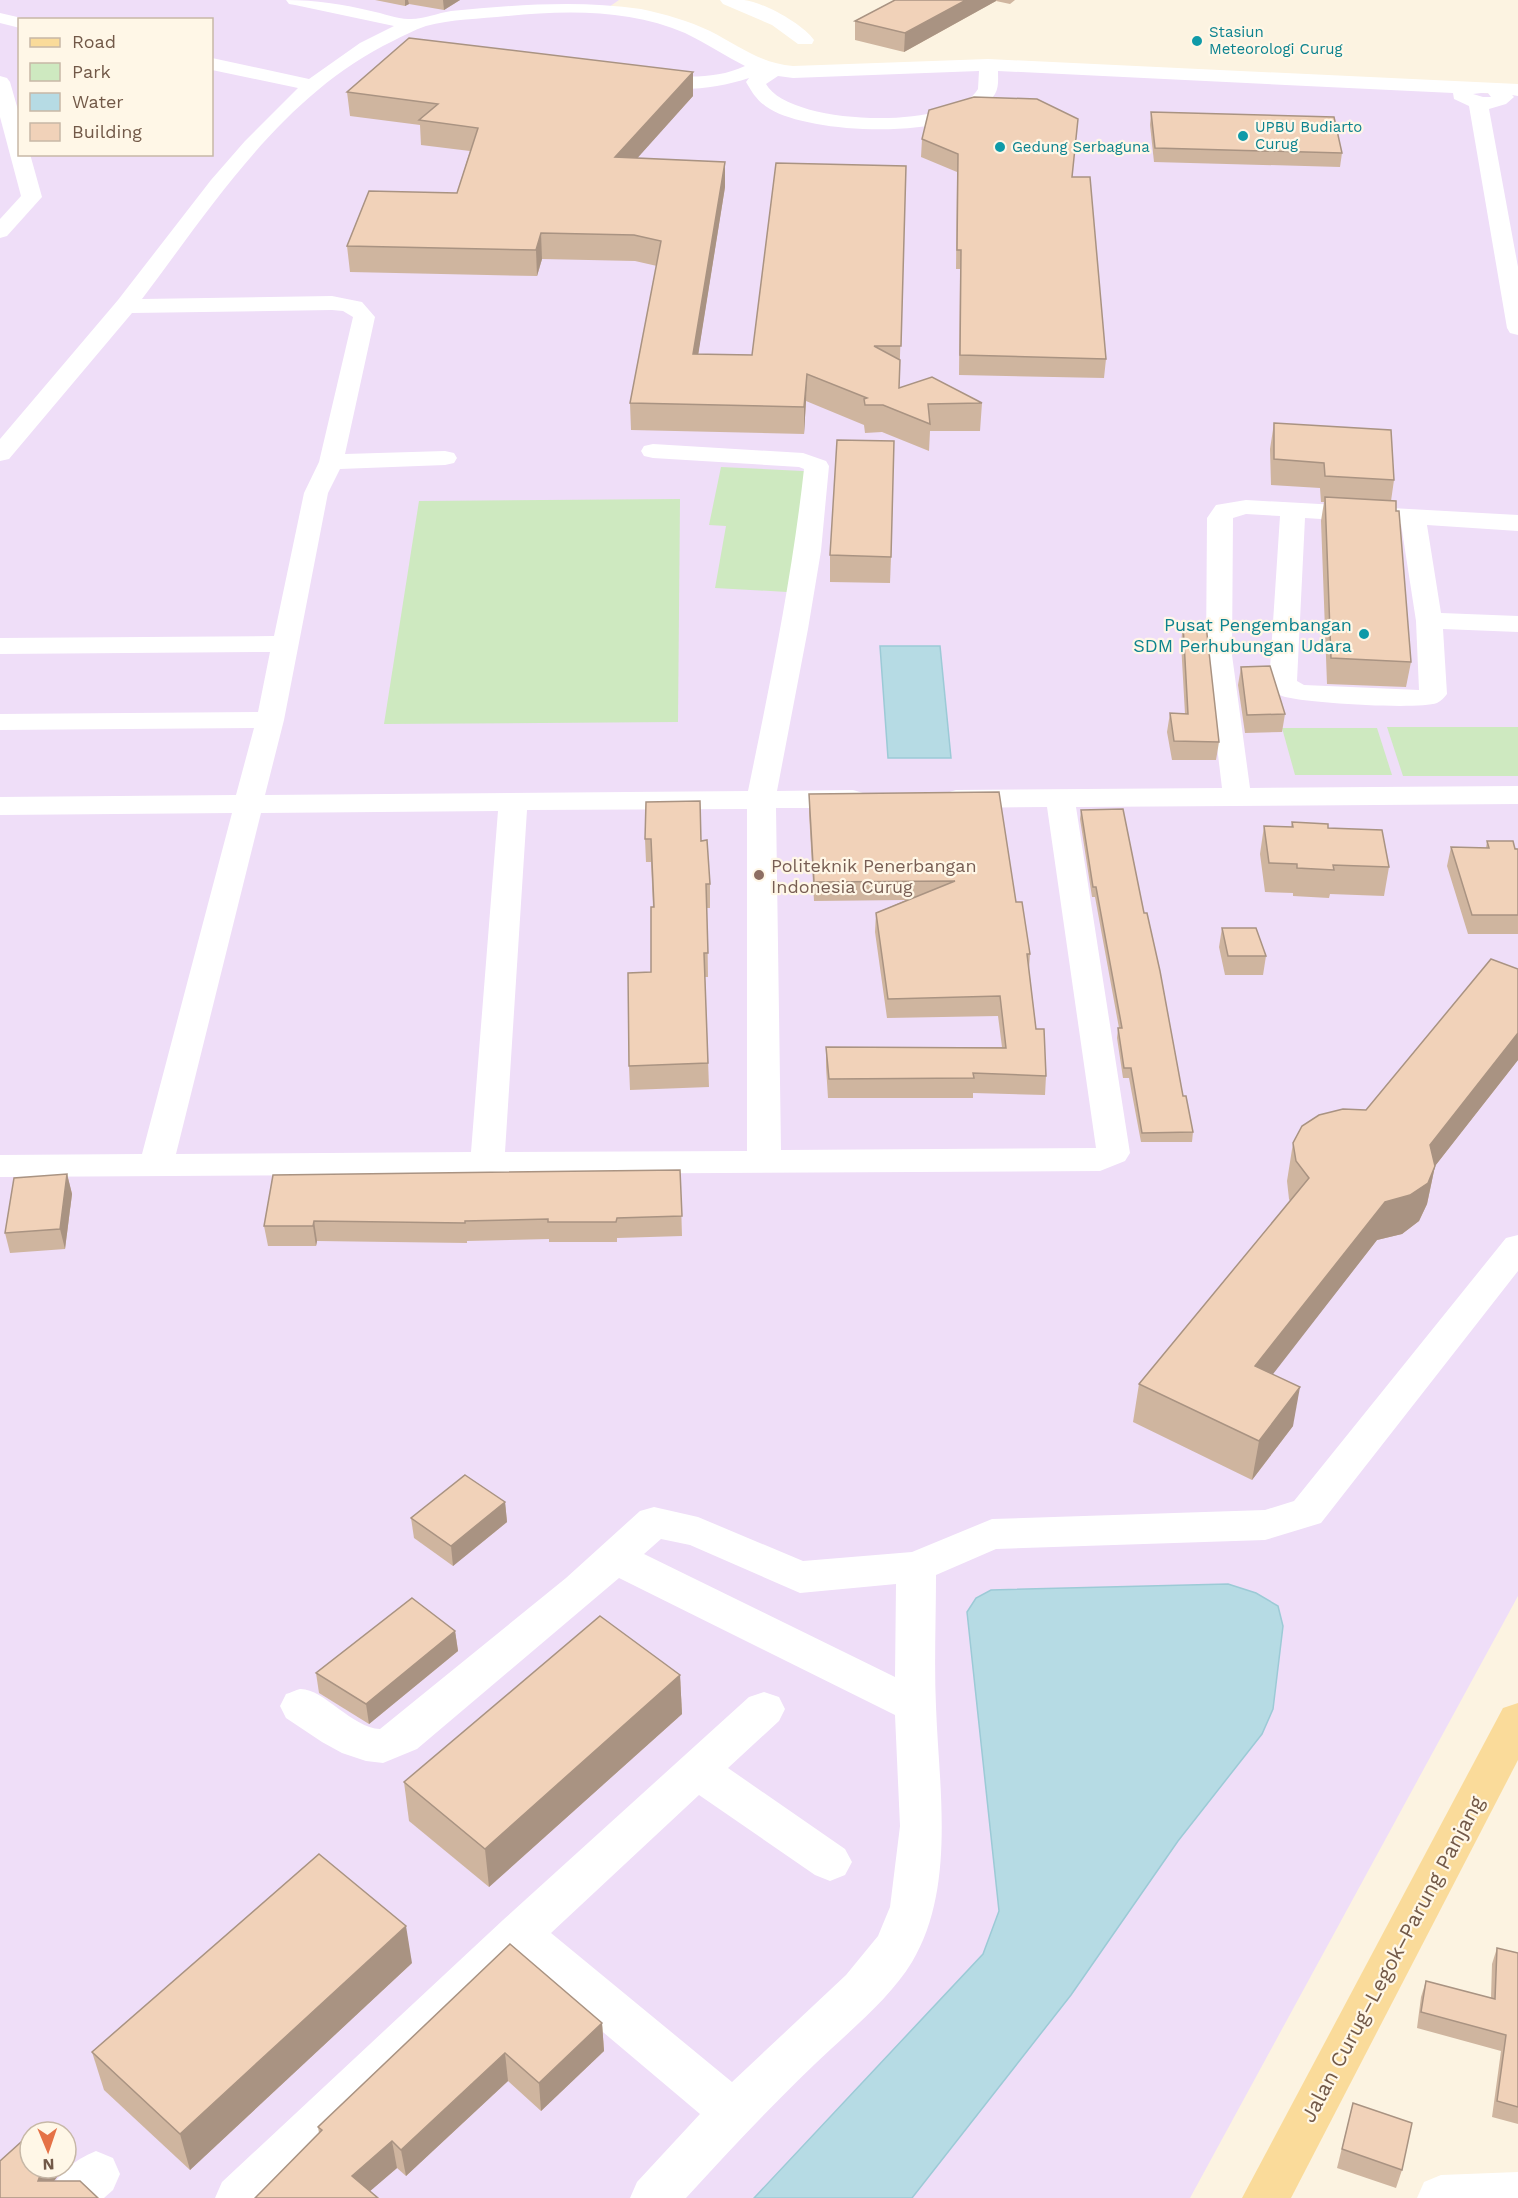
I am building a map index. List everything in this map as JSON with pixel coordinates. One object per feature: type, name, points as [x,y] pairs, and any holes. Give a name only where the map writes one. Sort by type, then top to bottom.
[{"type":"main road","name":"Jalan Curug–Legok–Parung Panjang","points":[[1266,2198],[1518,1720]]},
{"type":"street","points":[[296,0],[415,34]]},
{"type":"street","points":[[619,16],[643,0]]},
{"type":"street","points":[[729,0],[763,12],[794,30],[805,40]]},
{"type":"street","points":[[619,16],[669,34],[723,73],[757,74]]},
{"type":"street","points":[[0,454],[124,306],[244,153],[310,85],[370,45],[415,34],[455,26],[516,19],[649,16],[693,30],[757,74],[777,83],[988,70],[1488,98],[1518,90]]},
{"type":"street","points":[[213,64],[310,85]]},
{"type":"street","points":[[757,74],[760,92],[769,100],[800,115],[823,120],[881,124],[918,122],[960,110],[986,93],[988,70]]},
{"type":"street","points":[[631,78],[697,84],[757,74]]},
{"type":"street","points":[[0,82],[18,147]]},
{"type":"street","points":[[1488,98],[1513,241],[1518,328]]},
{"type":"street","points":[[0,232],[32,197],[21,156]]},
{"type":"street","points":[[124,306],[332,303],[350,304],[364,316],[331,462],[316,493],[270,720],[246,806],[156,1166]]},
{"type":"street","points":[[653,451],[803,460],[817,466],[808,551],[797,618],[760,800],[764,1163]]},
{"type":"street","points":[[331,462],[445,458]]},
{"type":"street","points":[[1238,797],[1219,655],[1220,518],[1224,510],[1232,507],[1518,523]]},
{"type":"street","points":[[1293,511],[1283,682],[1289,689],[1302,693],[1428,698],[1433,694],[1429,621],[1413,517]]},
{"type":"street","points":[[1429,621],[1518,624]]},
{"type":"street","points":[[0,646],[285,644]]},
{"type":"street","points":[[0,722],[270,720]]},
{"type":"street","points":[[928,799],[1518,795]]},
{"type":"street","points":[[0,1166],[1100,1160],[1113,1153],[1060,798]]},
{"type":"street","points":[[0,806],[246,806],[880,799]]},
{"type":"street","points":[[487,1162],[513,802]]},
{"type":"street","points":[[301,1706],[356,1739],[375,1746],[389,1745],[402,1737],[615,1558],[654,1522],[698,1532],[800,1577],[916,1567],[992,1534],[1266,1525],[1307,1512],[1518,1247]]},
{"type":"street","points":[[615,1558],[915,1706]]},
{"type":"street","points":[[654,2198],[733,2112],[862,1989],[896,1948],[912,1907],[922,1826],[915,1706],[916,1567]]},
{"type":"street","points":[[239,2198],[519,1934],[764,1709]]},
{"type":"street","points":[[697,1770],[830,1862]]},
{"type":"street","points":[[519,1934],[733,2112]]},
{"type":"street","points":[[1441,2198],[1518,2195]]},
{"type":"shaded area","name":"Politeknik Penerbangan Indonesia Curug","points":[[0,0],[619,0],[609,7],[688,27],[755,67],[976,65],[1518,95],[1518,1596],[1190,2198],[0,2198]]},
{"type":"green space","points":[[721,467],[823,472],[787,592],[715,588],[726,526],[709,525]]},
{"type":"green space","points":[[680,499],[678,722],[384,724],[419,501]]},
{"type":"green space","points":[[1387,727],[1518,727],[1518,776],[1403,776]]},
{"type":"green space","points":[[1282,728],[1377,728],[1392,775],[1295,775]]},
{"type":"water","points":[[880,646],[940,646],[951,758],[888,758]]},
{"type":"water","points":[[1228,1584],[1256,1593],[1278,1606],[1283,1626],[1273,1709],[1262,1734],[1178,1841],[1071,1995],[912,2198],[754,2198],[983,1954],[999,1911],[967,1612],[976,1598],[991,1590]]},
{"type":"building","points":[[895,0],[966,0],[905,33],[855,21]]},
{"type":"building","points":[[409,38],[693,72],[615,157],[725,162],[693,354],[752,355],[776,163],[906,166],[901,346],[874,346],[900,360],[899,388],[932,377],[982,403],[928,404],[930,424],[883,405],[865,405],[864,399],[867,398],[807,374],[804,407],[630,403],[661,241],[634,235],[541,233],[536,250],[347,246],[369,191],[457,193],[478,128],[419,120],[438,104],[347,92]]},
{"type":"building","points":[[974,97],[1037,99],[1078,119],[1072,177],[1090,177],[1106,359],[960,355],[961,250],[957,250],[958,154],[922,139],[929,110]]},
{"type":"building","points":[[1151,112],[1334,117],[1342,153],[1155,148]]},
{"type":"building","points":[[1274,423],[1391,430],[1394,480],[1325,476],[1324,463],[1274,459]]},
{"type":"building","points":[[837,440],[894,441],[891,557],[830,555]]},
{"type":"building","name":"Pusat Pengembangan SDM Perhubungan Udara","points":[[1325,497],[1396,501],[1396,511],[1399,511],[1411,662],[1331,658]]},
{"type":"building","points":[[1183,624],[1206,625],[1219,742],[1174,741],[1170,713],[1188,714]]},
{"type":"building","points":[[1270,666],[1285,714],[1247,715],[1241,667]]},
{"type":"building","points":[[999,792],[1016,902],[1022,902],[1030,954],[1027,954],[1036,1029],[1044,1029],[1046,1076],[973,1073],[974,1078],[829,1079],[826,1047],[1006,1048],[1000,996],[888,999],[876,913],[955,881],[814,882],[809,794]]},
{"type":"building","points":[[700,801],[701,841],[707,840],[710,884],[706,884],[708,953],[704,953],[708,1063],[629,1066],[628,973],[651,972],[651,907],[654,907],[651,839],[645,839],[646,802]]},
{"type":"building","points":[[1123,809],[1144,913],[1147,913],[1160,971],[1183,1096],[1186,1096],[1193,1132],[1142,1133],[1131,1068],[1124,1068],[1118,1028],[1122,1028],[1096,887],[1093,887],[1081,810]]},
{"type":"building","points":[[1292,822],[1328,824],[1328,828],[1382,830],[1389,867],[1333,865],[1334,870],[1297,868],[1297,864],[1269,863],[1264,826],[1293,827]]},
{"type":"building","points":[[1487,841],[1513,841],[1515,849],[1518,849],[1518,915],[1472,915],[1451,847],[1489,848]]},
{"type":"building","points":[[1222,928],[1256,928],[1266,956],[1228,956]]},
{"type":"building","points":[[1491,959],[1518,969],[1518,1033],[1430,1145],[1435,1166],[1428,1183],[1410,1195],[1385,1202],[1255,1366],[1300,1387],[1259,1441],[1139,1384],[1309,1178],[1296,1161],[1293,1143],[1302,1126],[1319,1115],[1343,1109],[1366,1110]]},
{"type":"building","points":[[680,1170],[682,1216],[617,1218],[616,1222],[548,1222],[548,1219],[465,1221],[465,1223],[314,1221],[313,1226],[264,1226],[273,1175]]},
{"type":"building","points":[[67,1174],[60,1229],[5,1233],[14,1178]]},
{"type":"building","points":[[465,1475],[505,1502],[451,1546],[411,1518]]},
{"type":"building","points":[[412,1598],[455,1631],[366,1704],[316,1673]]},
{"type":"building","points":[[600,1616],[680,1675],[485,1849],[404,1782]]},
{"type":"building","points":[[319,1854],[406,1926],[180,2134],[92,2052]]},
{"type":"building","points":[[510,1944],[602,2023],[539,2083],[505,2053],[401,2150],[392,2141],[352,2176],[378,2198],[255,2198],[322,2130],[318,2127]]},
{"type":"building","points":[[1497,1948],[1518,1953],[1518,2107],[1497,2101],[1506,2035],[1421,2012],[1426,1981],[1495,1999]]},
{"type":"building","points":[[1353,2103],[1412,2123],[1402,2170],[1342,2149]]},
{"type":"building","points":[[18,2145],[18,2180],[80,2181],[98,2198],[0,2198],[0,2161]]},
{"type":"place","name":"Stasiun Meteorologi Curug","points":[[1197,41]]},
{"type":"place","name":"UPBU Budiarto Curug","points":[[1243,136]]},
{"type":"place","name":"Gedung Serbaguna","points":[[1000,147]]},
{"type":"place","name":"Pusat Pengembangan SDM Perhubungan Udara","points":[[1364,634]]},
{"type":"place","name":"Politeknik Penerbangan Indonesia Curug","points":[[759,875]]}]
